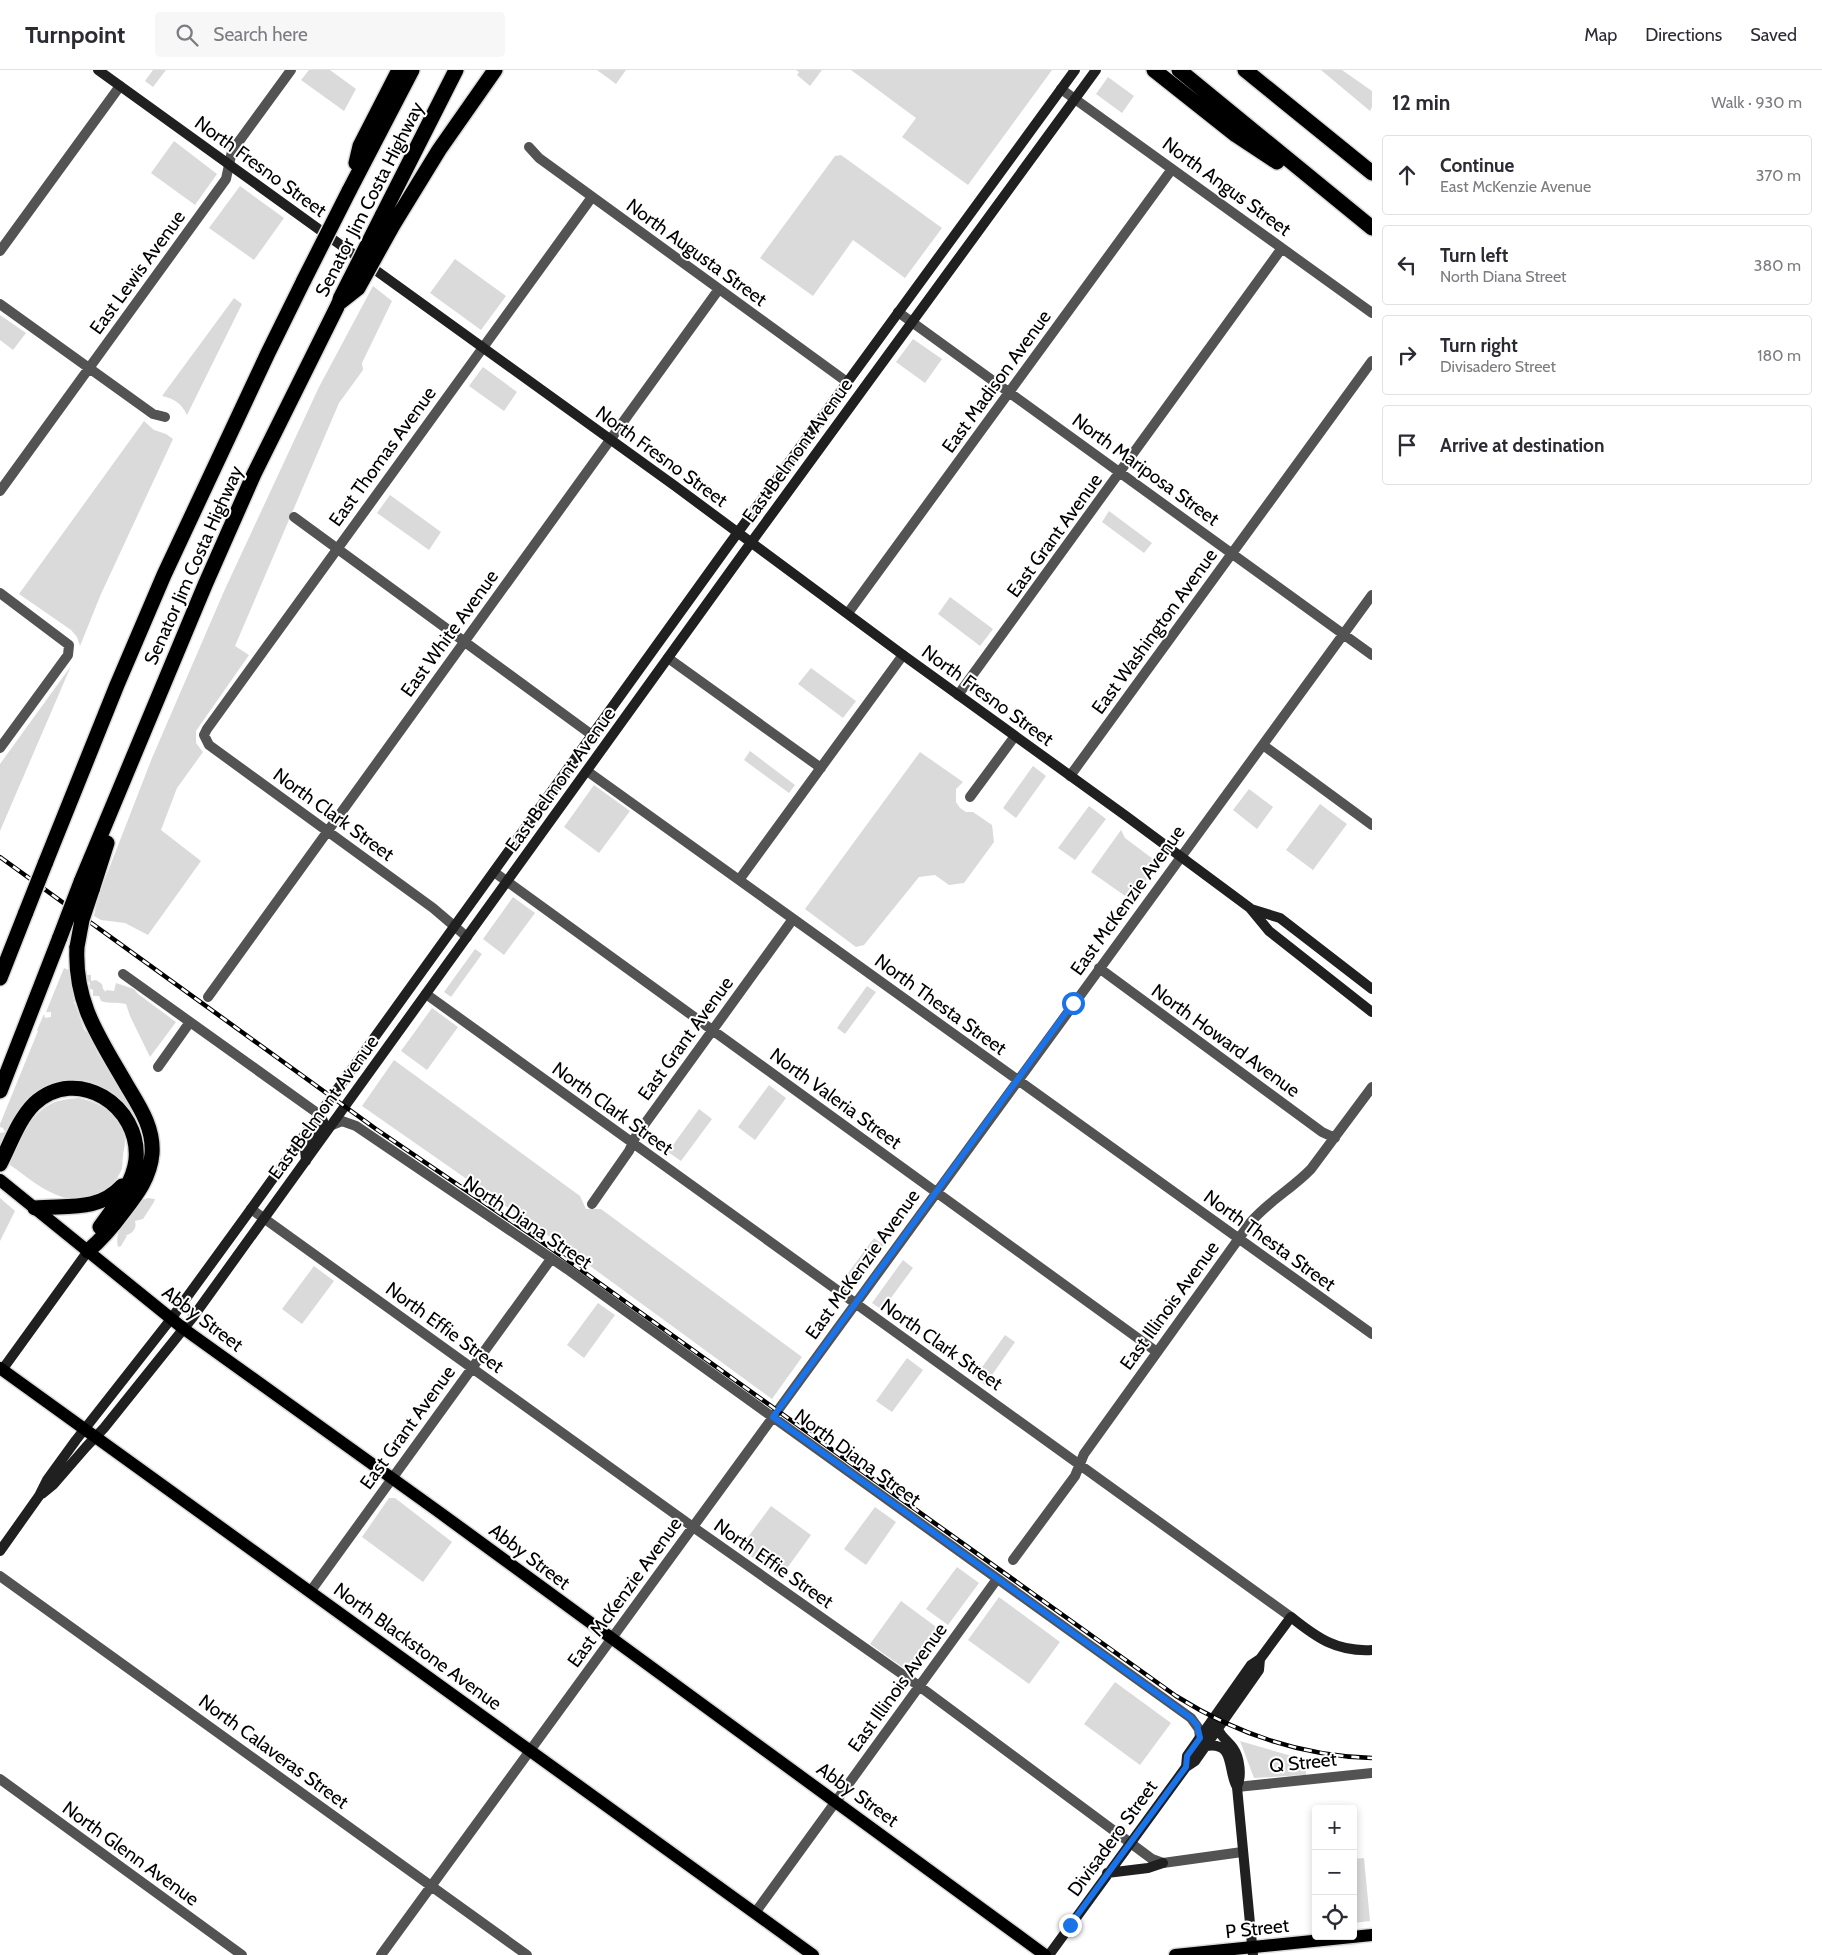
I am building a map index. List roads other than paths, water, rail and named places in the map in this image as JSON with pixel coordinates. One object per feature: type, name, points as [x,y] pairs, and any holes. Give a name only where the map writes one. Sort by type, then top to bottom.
[{"type":"highway","points":[[349,191],[360,146],[399,70]]},
{"type":"highway","name":"Senator Jim Costa Highway","points":[[0,978],[117,686],[164,575],[304,280],[412,70]]},
{"type":"highway","name":"Senator Jim Costa Highway","points":[[0,1091],[60,937],[86,886],[137,749],[204,585],[247,491],[339,303],[358,288],[456,70]]},
{"type":"highway","points":[[388,220],[495,70]]},
{"type":"highway","points":[[465,113],[502,70]]},
{"type":"highway","points":[[1154,70],[1236,134],[1352,212]]},
{"type":"highway","points":[[1179,70],[1372,228]]},
{"type":"highway","points":[[1245,70],[1372,173]]},
{"type":"highway","points":[[1250,70],[1297,112]]},
{"type":"highway","points":[[86,886],[77,947],[77,976],[82,1002],[98,1036],[147,1121],[152,1147],[151,1163],[145,1182],[103,1238],[88,1251]]},
{"type":"highway","points":[[0,960],[26,912]]},
{"type":"highway","points":[[0,1164],[26,1114],[42,1098],[64,1090],[84,1090],[104,1097],[121,1111],[129,1121],[135,1141],[134,1168],[126,1188],[96,1233],[88,1251]]},
{"type":"highway","points":[[35,1208],[78,1207],[96,1203],[120,1189],[128,1180],[134,1168]]},
{"type":"main road","name":"North Fresno Street","points":[[98,70],[848,613],[1250,908],[1269,931],[1372,1012]]},
{"type":"main road","name":"East Belmont Avenue","points":[[0,1551],[39,1496],[47,1480],[84,1429],[171,1319],[320,1115],[847,382],[1075,70]]},
{"type":"main road","name":"East Belmont Avenue","points":[[39,1496],[53,1485],[104,1428],[184,1329],[751,543],[1096,70]]},
{"type":"main road","name":"North Fresno Street","points":[[1250,908],[1280,918],[1372,989]]},
{"type":"main road","points":[[306,1161],[305,1148],[323,1121],[320,1115]]},
{"type":"main road","name":"Abby Street","points":[[0,1180],[184,1329],[392,1478],[1045,1955]]},
{"type":"main road","points":[[1,1369],[88,1251]]},
{"type":"main road","name":"North Blackstone Avenue","points":[[1,1369],[814,1955]]},
{"type":"main road","points":[[1291,1617],[1334,1646],[1352,1651],[1372,1650]]},
{"type":"main road","name":"Divisadero Street","points":[[1049,1955],[1186,1767],[1195,1761],[1203,1742],[1251,1665],[1260,1659],[1291,1617]]},
{"type":"main road","name":"Divisadero Street","points":[[1203,1742],[1218,1729],[1260,1670],[1260,1659]]},
{"type":"main road","points":[[1218,1729],[1221,1736],[1233,1748],[1237,1758],[1240,1779],[1237,1787],[1242,1852],[1252,1952]]},
{"type":"main road","points":[[1203,1742],[1216,1745],[1226,1751],[1231,1762],[1233,1780],[1237,1787]]},
{"type":"main road","points":[[1107,1873],[1148,1868],[1163,1863]]},
{"type":"main road","name":"P Street","points":[[1175,1955],[1252,1952],[1372,1935]]},
{"type":"street","name":"East Lewis Avenue","points":[[0,491],[226,179],[232,151],[291,70]]},
{"type":"street","points":[[0,251],[120,86]]},
{"type":"street","name":"North Angus Street","points":[[1061,89],[1372,313]]},
{"type":"street","name":"North Augusta Street","points":[[529,147],[539,158],[847,382]]},
{"type":"street","name":"East Madison Avenue","points":[[848,613],[1172,169]]},
{"type":"street","name":"East Thomas Avenue","points":[[204,738],[207,729],[592,197]]},
{"type":"street","name":"East Grant Avenue","points":[[958,695],[1121,473],[1282,248]]},
{"type":"street","name":"East White Avenue","points":[[208,997],[719,289]]},
{"type":"street","points":[[0,304],[153,414],[165,417]]},
{"type":"street","name":"North Mariposa Street","points":[[898,312],[1372,655]]},
{"type":"street","name":"East Washington Avenue","points":[[1070,776],[1372,361]]},
{"type":"street","points":[[294,517],[592,735]]},
{"type":"street","points":[[0,593],[70,645],[68,655],[0,748]]},
{"type":"street","name":"East McKenzie Avenue","points":[[381,1955],[1372,595]]},
{"type":"street","points":[[739,880],[903,655]]},
{"type":"street","points":[[668,658],[821,768]]},
{"type":"street","points":[[970,797],[1015,736]]},
{"type":"street","name":"North Clark Street","points":[[204,738],[209,745],[456,926],[467,937]]},
{"type":"street","points":[[1263,745],[1372,825]]},
{"type":"street","name":"North Thesta Street","points":[[587,771],[1372,1334]]},
{"type":"street","name":"North Valeria Street","points":[[494,872],[1157,1352]]},
{"type":"street","name":"East Grant Avenue","points":[[592,1204],[632,1144],[793,919]]},
{"type":"street","name":"North Howard Avenue","points":[[1099,968],[1322,1132],[1335,1138]]},
{"type":"street","points":[[123,974],[320,1115]]},
{"type":"street","name":"North Clark Street","points":[[426,994],[1291,1617]]},
{"type":"street","points":[[158,1067],[190,1022]]},
{"type":"street","name":"East Illinois Avenue","points":[[1014,1560],[1075,1476],[1084,1454],[1256,1215],[1311,1169],[1372,1086]]},
{"type":"street","name":"North Diana Street","points":[[332,1124],[342,1121],[356,1126],[550,1259],[773,1417],[1191,1718],[1197,1725],[1203,1742]]},
{"type":"street","name":"North Effie Street","points":[[251,1209],[693,1527],[919,1686],[1152,1859],[1163,1863]]},
{"type":"street","name":"East Grant Avenue","points":[[310,1592],[550,1259]]},
{"type":"street","name":"North Calaveras Street","points":[[0,1576],[527,1955]]},
{"type":"street","name":"East Illinois Avenue","points":[[755,1913],[997,1579]]},
{"type":"street","name":"Q Street","points":[[1237,1787],[1372,1773]]},
{"type":"street","name":"North Glenn Avenue","points":[[0,1779],[242,1955]]},
{"type":"street","points":[[1163,1863],[1242,1852]]},
{"type":"railway","points":[[0,857],[376,1129],[542,1242],[1176,1696],[1222,1721],[1270,1740],[1320,1753],[1372,1758]]}]
